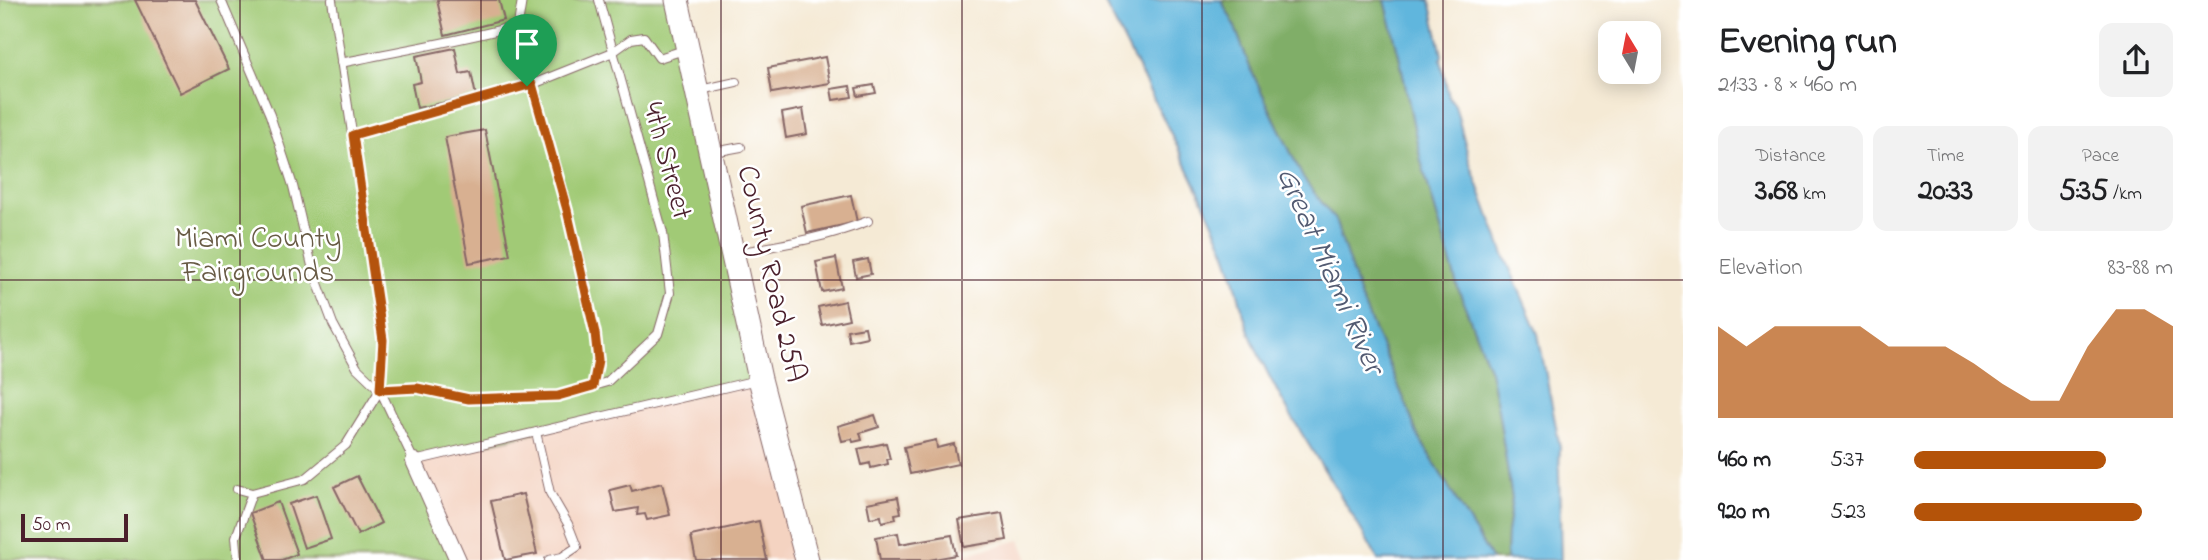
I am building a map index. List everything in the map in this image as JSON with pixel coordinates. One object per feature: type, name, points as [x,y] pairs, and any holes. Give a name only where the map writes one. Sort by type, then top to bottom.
[{"type":"main road","name":"County Road 25A","points":[[677,0],[760,379],[807,560]]},
{"type":"street","points":[[414,461],[458,560]]},
{"type":"lane","points":[[221,0],[270,115],[293,186],[313,270],[333,324],[357,368],[380,390],[414,461],[760,379]]},
{"type":"lane","points":[[237,489],[251,493],[305,479],[346,445],[380,390],[383,340],[332,0]]},
{"type":"lane","points":[[380,390],[417,388],[469,399],[558,396],[593,386],[598,360],[595,333],[567,210],[522,60],[519,25],[522,0]]},
{"type":"lane","name":"4th Street","points":[[593,386],[607,382],[658,334],[670,293],[663,233],[599,0]]},
{"type":"lane","points":[[341,63],[468,39],[519,25]]},
{"type":"lane","points":[[353,135],[530,85],[613,52],[631,39],[644,37],[659,58],[687,48]]},
{"type":"lane","points":[[697,91],[736,82]]},
{"type":"lane","points":[[711,153],[741,147]]},
{"type":"lane","points":[[733,254],[852,228],[868,221]]},
{"type":"lane","points":[[536,432],[550,493],[568,524],[577,547],[562,557],[549,560]]},
{"type":"lane","points":[[238,560],[236,537],[251,493]]},
{"type":"shaded area","points":[[760,379],[807,560],[458,560],[414,461]]},
{"type":"shaded area","points":[[1020,540],[1028,560],[944,560]]},
{"type":"green space","name":"Miami County Fairgrounds","points":[[0,0],[677,0],[760,379],[414,461],[458,560],[0,560]]},
{"type":"green space","points":[[1221,0],[1385,0],[1421,161],[1458,288],[1490,371],[1512,499],[1506,560],[1492,560],[1417,434],[1361,299],[1335,220],[1303,178]]},
{"type":"water","name":"Great Miami River","points":[[1103,0],[1221,0],[1303,178],[1335,220],[1361,299],[1417,434],[1492,560],[1378,560],[1267,372],[1249,332],[1228,260],[1210,217],[1166,123]]},
{"type":"water","points":[[1385,0],[1430,0],[1449,97],[1455,105],[1470,163],[1504,255],[1538,334],[1560,447],[1561,560],[1506,560],[1512,499],[1490,371],[1458,288],[1421,161]]},
{"type":"building","points":[[135,0],[195,0],[229,69],[180,93]]},
{"type":"building","points":[[437,0],[499,0],[504,20],[445,35]]},
{"type":"building","points":[[455,48],[460,74],[471,72],[476,96],[417,108],[412,84],[421,82],[416,56]]},
{"type":"building","points":[[825,57],[830,83],[772,93],[768,68]]},
{"type":"building","points":[[874,85],[876,93],[858,96],[856,88]]},
{"type":"building","points":[[850,86],[852,97],[833,100],[831,89]]},
{"type":"building","points":[[803,109],[807,134],[786,138],[782,113]]},
{"type":"building","points":[[485,130],[510,255],[469,263],[445,137]]},
{"type":"building","points":[[851,195],[857,222],[807,233],[801,206]]},
{"type":"building","points":[[836,258],[842,288],[822,292],[816,262]]},
{"type":"building","points":[[868,259],[871,274],[856,277],[853,262]]},
{"type":"building","points":[[845,301],[849,319],[822,325],[818,307]]},
{"type":"building","points":[[865,327],[867,337],[849,341],[847,330]]},
{"type":"building","points":[[875,415],[879,427],[860,433],[862,440],[842,441],[838,426]]},
{"type":"building","points":[[936,440],[937,448],[954,444],[958,464],[910,474],[904,447]]},
{"type":"building","points":[[886,443],[890,459],[887,459],[888,464],[871,468],[870,463],[862,465],[858,449]]},
{"type":"building","points":[[357,476],[381,523],[358,535],[334,487]]},
{"type":"building","points":[[662,483],[670,515],[647,520],[645,514],[637,515],[638,508],[615,512],[610,490],[630,485],[632,491]]},
{"type":"building","points":[[523,494],[537,554],[505,560],[491,501]]},
{"type":"building","points":[[316,495],[331,539],[304,548],[289,504]]},
{"type":"building","points":[[898,497],[901,513],[895,514],[896,519],[882,522],[881,516],[870,518],[867,503]]},
{"type":"building","points":[[278,502],[297,554],[282,560],[267,560],[250,513]]},
{"type":"building","points":[[1002,513],[1007,540],[964,547],[959,520]]},
{"type":"building","points":[[759,521],[767,560],[696,560],[691,536]]},
{"type":"building","points":[[898,533],[900,544],[952,535],[956,555],[929,560],[880,560],[876,537]]},
{"type":"route","points":[[532,84],[567,210],[595,333],[598,360],[593,386],[558,396],[469,399],[417,388],[380,390],[383,340],[353,135],[527,86],[532,84]]}]
